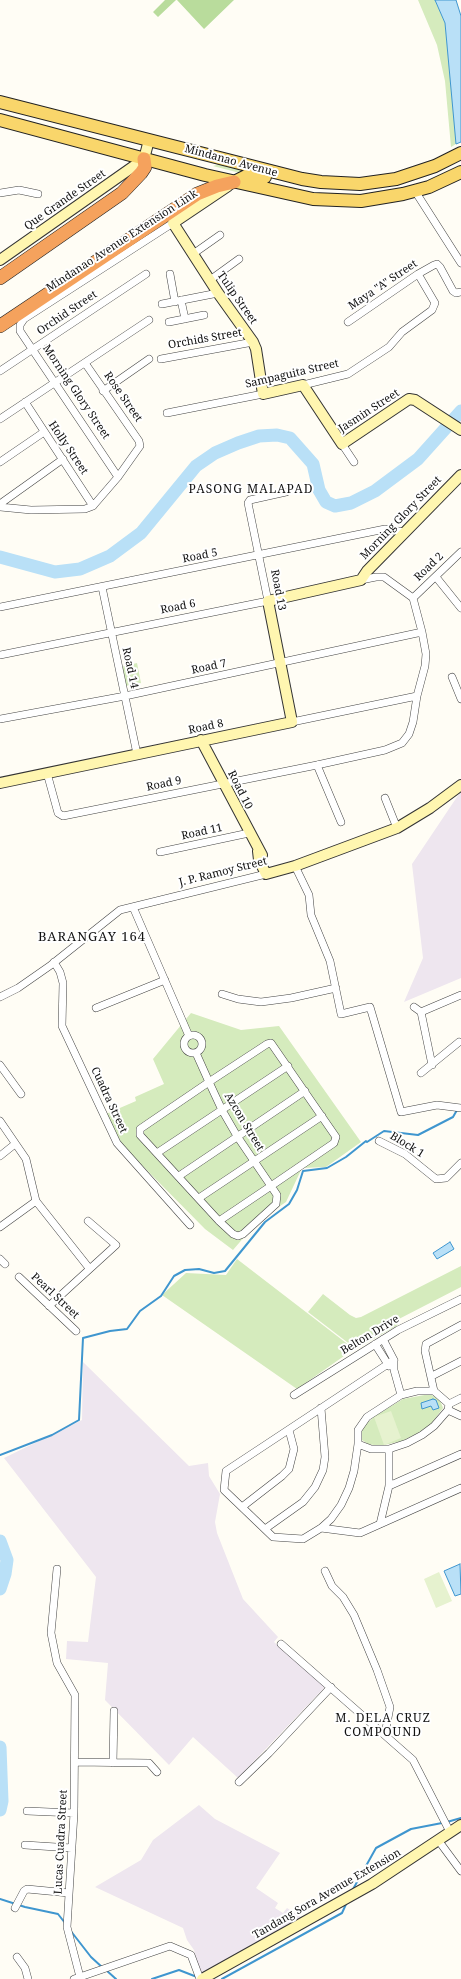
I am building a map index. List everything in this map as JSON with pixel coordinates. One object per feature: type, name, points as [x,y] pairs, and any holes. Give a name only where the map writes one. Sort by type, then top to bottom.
[{"type":"highway","points":[[0,278],[122,193],[145,167],[144,159]]},
{"type":"highway","points":[[0,326],[197,194],[217,186],[234,182]]},
{"type":"main road","name":"Mindanao Avenue","points":[[0,102],[302,179],[340,184],[379,182],[418,172],[456,156]]},
{"type":"main road","name":"Mindanao Avenue","points":[[0,120],[234,182],[298,196],[338,201],[361,201],[415,191],[459,173]]},
{"type":"main road","points":[[234,182],[252,174],[285,181],[302,179]]},
{"type":"street","points":[[144,159],[149,140]]},
{"type":"street","name":"Que Grande Street","points":[[0,260],[144,159]]},
{"type":"street","name":"Mindanao Avenue Extension Link","points":[[24,319],[234,182]]},
{"type":"street","points":[[0,193],[19,190],[38,194]]},
{"type":"street","points":[[415,191],[461,263]]},
{"type":"street","name":"Tulip Street","points":[[173,222],[218,293],[253,342],[256,350],[263,394]]},
{"type":"street","points":[[193,254],[220,235]]},
{"type":"street","points":[[210,280],[239,259]]},
{"type":"street","name":"Maya \"A\" Street","points":[[348,322],[418,274],[437,264],[453,291],[456,293],[461,292]]},
{"type":"street","name":"Orchid Street","points":[[0,371],[146,274]]},
{"type":"street","points":[[170,274],[185,320]]},
{"type":"street","name":"Sampaguita Street","points":[[168,413],[263,394],[348,374],[389,347],[402,332],[432,310],[435,304],[418,274]]},
{"type":"street","points":[[162,304],[218,293]]},
{"type":"street","points":[[169,322],[204,315]]},
{"type":"street","name":"Morning Glory Street","points":[[24,319],[20,325],[20,331],[118,477]]},
{"type":"street","points":[[0,419],[148,320]]},
{"type":"street","name":"Orchids Street","points":[[161,359],[253,342]]},
{"type":"street","points":[[103,391],[149,359]]},
{"type":"street","name":"Rose Street","points":[[85,363],[139,441],[140,446],[118,477]]},
{"type":"street","points":[[303,385],[354,462]]},
{"type":"street","name":"Jasmin Street","points":[[342,444],[409,399],[415,400],[431,409],[461,430]]},
{"type":"street","name":"Holly Street","points":[[26,402],[93,506]]},
{"type":"street","points":[[0,462],[44,432]]},
{"type":"street","points":[[0,505],[63,459]]},
{"type":"street","name":"Morning Glory Street","points":[[361,580],[367,571],[461,475]]},
{"type":"street","points":[[0,505],[32,510],[85,508],[93,506],[118,477]]},
{"type":"street","name":"Road 13","points":[[286,492],[250,500],[248,503],[292,722]]},
{"type":"street","name":"Road 5","points":[[0,607],[259,556],[385,529],[405,532]]},
{"type":"street","name":"Road 2","points":[[413,598],[461,552]]},
{"type":"street","points":[[361,580],[376,576],[384,577],[413,598]]},
{"type":"street","points":[[436,577],[461,608]]},
{"type":"street","name":"Road 6","points":[[0,655],[268,601],[361,580]]},
{"type":"street","name":"Road 14","points":[[102,587],[137,754]]},
{"type":"street","name":"Road 9","points":[[47,773],[58,813],[63,816],[317,765],[385,750],[402,743],[409,734],[413,722],[417,696],[425,666],[426,654],[413,598]]},
{"type":"street","name":"Road 7","points":[[0,719],[125,696],[422,632]]},
{"type":"street","points":[[452,677],[461,699]]},
{"type":"street","name":"Road 8","points":[[0,783],[417,696]]},
{"type":"street","name":"Road 10","points":[[201,740],[258,851],[259,860],[268,873]]},
{"type":"street","points":[[317,765],[341,822]]},
{"type":"street","name":"J. P. Ramoy Street","points":[[0,997],[18,988],[54,962],[114,914],[133,907],[295,866],[397,828],[430,808],[461,785]]},
{"type":"street","points":[[385,798],[397,828]]},
{"type":"street","name":"Road 11","points":[[160,852],[249,833]]},
{"type":"street","points":[[295,866],[309,895],[311,915],[330,961],[341,1014],[370,1007],[401,1112],[437,1105],[461,1107]]},
{"type":"street","name":"Azcon Street","points":[[133,907],[189,1036]]},
{"type":"street","name":"Cuadra Street","points":[[54,962],[60,972],[63,983],[62,1026],[117,1143],[190,1225]]},
{"type":"street","points":[[96,1008],[165,980]]},
{"type":"street","points":[[222,994],[238,999],[261,1002],[292,998],[336,988]]},
{"type":"street","points":[[421,1012],[461,995]]},
{"type":"street","points":[[414,1007],[421,1012],[432,1065]]},
{"type":"street","name":"Azcon Street","points":[[189,1036],[198,1037],[201,1042],[201,1048],[196,1053],[190,1053],[185,1049],[184,1040],[189,1036]]},
{"type":"street","points":[[421,1073],[460,1041]]},
{"type":"street","points":[[271,1043],[275,1046],[288,1066],[336,1137],[334,1143],[219,1221],[140,1135],[140,1129],[267,1044],[271,1043]]},
{"type":"street","name":"Azcon Street","points":[[196,1053],[222,1110],[236,1136],[278,1195],[276,1204],[238,1236],[233,1234],[219,1221]]},
{"type":"street","points":[[0,1065],[21,1094]]},
{"type":"street","points":[[157,1153],[288,1066]]},
{"type":"street","points":[[179,1176],[236,1136],[305,1091]]},
{"type":"street","points":[[199,1198],[322,1116]]},
{"type":"street","points":[[0,1121],[29,1166],[36,1201],[89,1268]]},
{"type":"street","name":"Block 1","points":[[379,1141],[405,1154],[436,1179],[446,1178],[461,1163]]},
{"type":"street","points":[[0,1156],[15,1144]]},
{"type":"street","points":[[0,1227],[36,1201]]},
{"type":"street","points":[[49,1306],[116,1245],[88,1221]]},
{"type":"street","name":"Pearl Street","points":[[19,1277],[76,1331]]},
{"type":"street","name":"Belton Drive","points":[[294,1396],[383,1339],[461,1299]]},
{"type":"street","points":[[461,1325],[426,1344],[425,1351],[432,1376],[434,1391],[449,1407],[461,1416]]},
{"type":"street","points":[[383,1339],[394,1360],[394,1370],[402,1396]]},
{"type":"street","points":[[375,1344],[387,1364],[394,1370]]},
{"type":"street","points":[[394,1360],[226,1471],[224,1490],[273,1536],[303,1539],[321,1528],[341,1504],[349,1488],[354,1471],[358,1444],[358,1430],[367,1418],[402,1396],[417,1391],[434,1391]]},
{"type":"street","points":[[432,1376],[461,1361]]},
{"type":"street","points":[[358,1444],[371,1449],[389,1449],[422,1435],[449,1407],[461,1398]]},
{"type":"street","points":[[265,1529],[303,1502],[315,1487],[323,1470],[325,1457],[321,1408]]},
{"type":"street","points":[[242,1507],[289,1469],[294,1449],[289,1430]]},
{"type":"street","points":[[380,1524],[389,1486],[389,1449]]},
{"type":"street","points":[[389,1486],[461,1454]]},
{"type":"street","points":[[321,1528],[360,1533],[461,1488]]},
{"type":"street","name":"Lucas Cuadra Street","points":[[57,1569],[51,1633],[57,1663],[75,1695],[76,1762],[68,1935],[77,1978],[170,1946],[191,1955],[201,1979]]},
{"type":"street","points":[[325,1571],[332,1586],[343,1597],[354,1615],[377,1670],[390,1707],[385,1734]]},
{"type":"street","points":[[281,1644],[385,1734],[417,1766],[450,1832]]},
{"type":"street","points":[[238,1782],[269,1753],[331,1687]]},
{"type":"street","points":[[113,1762],[114,1711]]},
{"type":"street","points":[[76,1762],[149,1763],[158,1772]]},
{"type":"street","points":[[27,1811],[74,1813]]},
{"type":"street","name":"Tandang Sora Avenue Extension","points":[[201,1979],[365,1888],[461,1825]]},
{"type":"street","points":[[438,1840],[461,1871]]},
{"type":"street","points":[[25,1845],[72,1848]]},
{"type":"street","points":[[14,1908],[24,1891],[27,1889],[69,1893]]},
{"type":"street","points":[[17,1956],[25,1968],[28,1979]]},
{"type":"shaded area","points":[[461,791],[461,978],[404,1002],[423,958],[412,864]]},
{"type":"shaded area","points":[[83,1362],[189,1466],[208,1463],[209,1476],[220,1494],[215,1522],[217,1533],[243,1599],[278,1637],[274,1642],[325,1687],[238,1778],[193,1737],[169,1765],[105,1700],[108,1663],[66,1659],[67,1641],[88,1642],[96,1577],[4,1458],[82,1420]]},
{"type":"shaded area","points":[[199,1805],[215,1819],[280,1853],[256,1888],[278,1903],[275,1908],[283,1913],[287,1908],[304,1919],[281,1929],[200,1974],[194,1950],[187,1940],[183,1928],[95,1887],[141,1860],[153,1840]]},
{"type":"green space","points":[[165,0],[176,0],[158,17],[153,12]]},
{"type":"green space","points":[[177,0],[234,0],[204,29]]},
{"type":"green space","points":[[418,0],[435,0],[445,23],[456,132],[456,144],[451,147],[445,81],[437,45]]},
{"type":"green space","points":[[223,163],[252,169],[240,173],[213,166]]},
{"type":"green space","points":[[137,663],[141,683],[125,686],[121,667]]},
{"type":"green space","points":[[191,1013],[241,1030],[279,1026],[361,1142],[326,1167],[302,1168],[286,1202],[258,1221],[233,1250],[205,1229],[122,1145],[106,1114],[136,1101],[135,1097],[164,1084],[153,1059]]},
{"type":"green space","points":[[237,1259],[354,1349],[297,1389],[162,1295],[186,1273],[226,1275]]},
{"type":"green space","points":[[461,1266],[461,1287],[395,1321],[398,1325],[356,1349],[308,1312],[323,1294],[350,1315],[356,1318],[361,1317]]},
{"type":"green space","points":[[430,1394],[440,1400],[443,1408],[431,1424],[418,1433],[402,1441],[380,1446],[368,1444],[362,1440],[361,1433],[364,1426],[375,1416],[403,1399]]},
{"type":"green space","points":[[391,1411],[401,1438],[384,1445],[374,1417]]},
{"type":"green space","points":[[439,1572],[452,1601],[436,1608],[424,1579]]},
{"type":"water","points":[[435,0],[456,0],[461,16],[461,142],[456,144],[445,23]]},
{"type":"water","points":[[450,1242],[454,1249],[437,1259],[433,1253]]},
{"type":"water","points":[[433,1399],[436,1400],[439,1408],[433,1410],[431,1406],[422,1409],[421,1403]]},
{"type":"water","points":[[460,1564],[461,1594],[455,1596],[444,1571]]},
{"type":"waterway","points":[[0,557],[55,572],[80,569],[110,556],[141,533],[196,466],[215,453],[259,436],[277,435],[290,438],[313,464],[319,490],[326,502],[335,506],[351,503],[375,491],[418,459],[461,411]]},
{"type":"waterway","points":[[367,1142],[384,1131],[418,1135],[453,1117],[457,1110]]},
{"type":"waterway","points":[[0,1455],[52,1435],[79,1420],[83,1338],[110,1331],[127,1329],[140,1311],[161,1296],[174,1276],[185,1270],[199,1269],[214,1273],[225,1271],[265,1222],[289,1204],[297,1190],[303,1171],[327,1168],[346,1157],[366,1141]]},
{"type":"waterway","points":[[0,1541],[7,1560],[5,1574],[0,1589]]},
{"type":"waterway","points":[[0,1747],[2,1801],[0,1810]]},
{"type":"waterway","points":[[447,1822],[461,1818]]},
{"type":"waterway","points":[[352,1891],[376,1848],[411,1829],[442,1823]]},
{"type":"waterway","points":[[0,1899],[25,1907],[58,1914],[65,1923]]},
{"type":"waterway","points":[[222,1979],[342,1913],[347,1902]]},
{"type":"waterway","points":[[70,1930],[91,1957],[103,1968]]},
{"type":"waterway","points":[[106,1970],[116,1979]]},
{"type":"waterway","points":[[152,1979],[179,1970],[197,1977]]},
{"type":"district","name":"PASONG MALAPAD","points":[[251,490]]},
{"type":"district","name":"BARANGAY 164","points":[[92,937]]},
{"type":"district","name":"M. DELA CRUZ COMPOUND","points":[[383,1726]]}]
